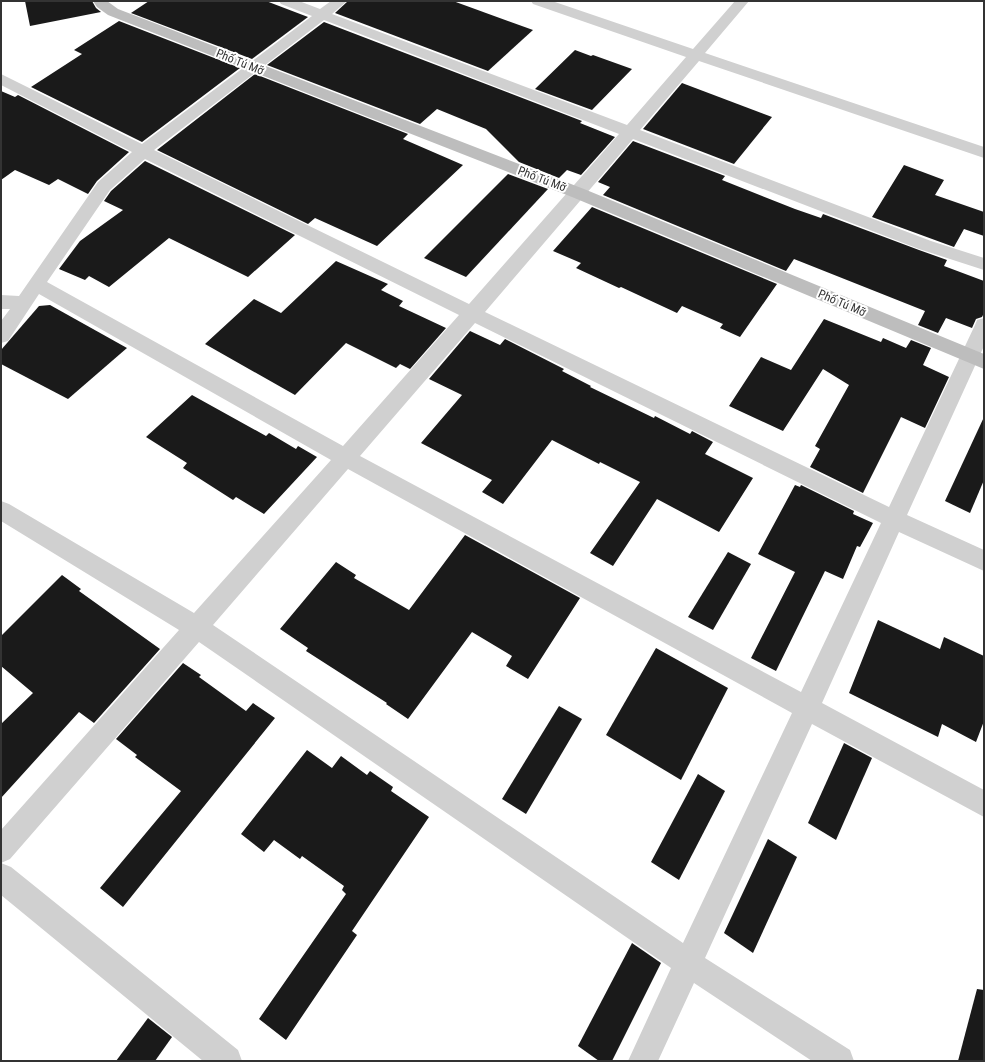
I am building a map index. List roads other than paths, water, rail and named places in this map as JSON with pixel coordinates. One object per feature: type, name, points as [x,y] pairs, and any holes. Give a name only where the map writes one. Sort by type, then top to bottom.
[{"type":"main road","name":"Phố Tú Mỡ","points":[[100,1],[113,12],[578,193],[977,359]]},
{"type":"street","points":[[286,1],[925,245],[984,264]]},
{"type":"street","points":[[1,336],[104,186],[142,152],[340,1]]},
{"type":"street","points":[[538,1],[984,153]]},
{"type":"street","points":[[1,850],[346,458],[471,313],[578,193],[742,1]]},
{"type":"street","points":[[1,79],[142,152],[893,520],[984,561]]},
{"type":"street","points":[[36,284],[346,458],[984,804]]},
{"type":"street","points":[[1,302],[24,303]]},
{"type":"street","points":[[643,1061],[893,520],[977,359],[984,325]]},
{"type":"street","points":[[1,510],[196,627],[688,963],[839,1061]]},
{"type":"street","points":[[1,876],[227,1061]]}]
